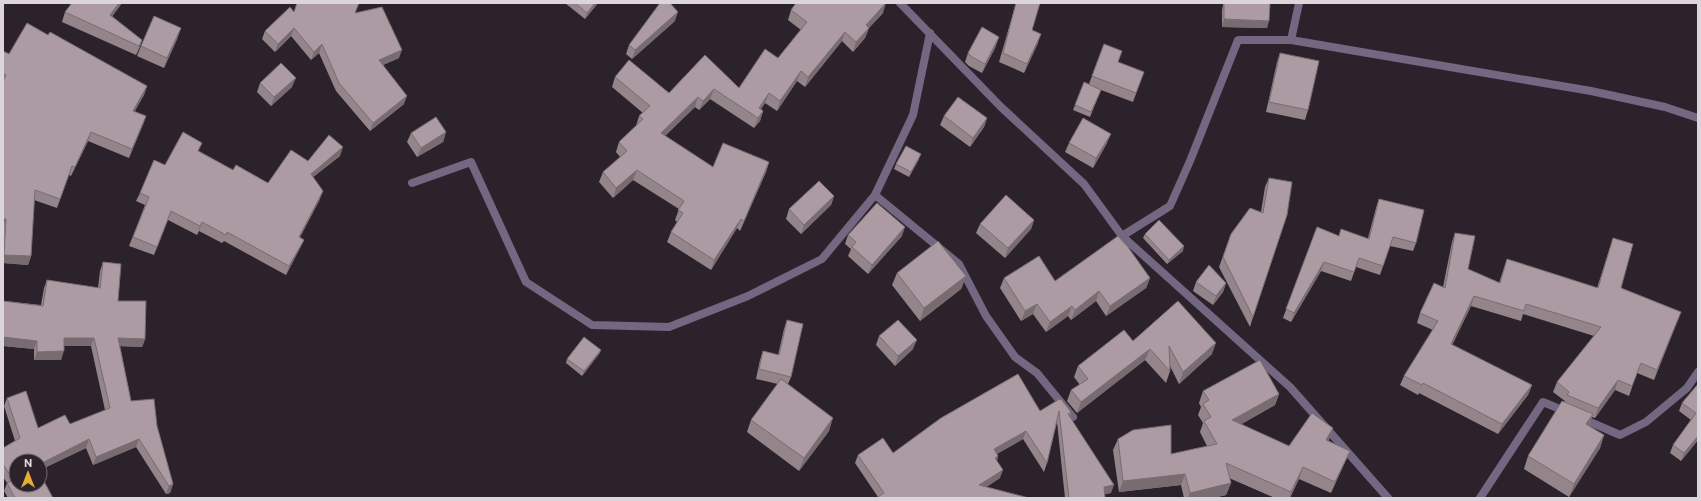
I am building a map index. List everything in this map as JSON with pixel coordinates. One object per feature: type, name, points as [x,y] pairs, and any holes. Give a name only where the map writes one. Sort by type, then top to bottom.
[{"type":"street","points":[[900,3],[1001,106],[1084,184],[1122,236],[1290,387],[1388,498]]},
{"type":"street","points":[[1291,40],[1298,3]]},
{"type":"street","points":[[412,183],[472,162],[526,282],[592,325],[669,326],[748,296],[822,259],[875,195],[913,115],[930,33]]},
{"type":"street","points":[[1122,236],[1170,206],[1190,161],[1238,40],[1291,40],[1591,91],[1665,106],[1698,118]]},
{"type":"street","points":[[875,195],[959,264],[986,316],[1015,357],[1037,373],[1073,417]]},
{"type":"street","points":[[1480,498],[1543,402],[1620,435],[1646,422],[1687,388],[1698,372]]},
{"type":"building","points":[[72,3],[119,3],[110,15],[142,40],[139,46],[65,12]]},
{"type":"building","points":[[297,3],[359,3],[355,13],[382,7],[402,50],[379,60],[407,96],[373,123],[339,83],[322,44],[314,52],[294,28],[278,44],[265,31],[290,7],[294,12]]},
{"type":"building","points":[[575,3],[595,3],[587,13]]},
{"type":"building","points":[[660,3],[670,3],[678,12],[635,50],[629,45]]},
{"type":"building","points":[[796,3],[886,3],[866,25],[869,28],[856,42],[845,32],[808,77],[801,71],[780,101],[769,93],[759,108],[763,111],[758,118],[714,89],[703,101],[698,97],[661,133],[713,167],[723,143],[769,162],[744,221],[741,219],[714,260],[671,232],[683,213],[678,210],[684,201],[637,170],[616,188],[603,172],[627,151],[619,142],[643,119],[639,116],[650,106],[615,77],[629,60],[669,93],[705,55],[739,88],[765,49],[778,58],[807,22],[791,10]]},
{"type":"building","points":[[1016,3],[1040,3],[1032,30],[1041,34],[1027,64],[1003,53]]},
{"type":"building","points":[[1224,3],[1270,3],[1269,21],[1224,19]]},
{"type":"building","points":[[154,16],[181,28],[167,58],[141,46]]},
{"type":"building","points":[[27,23],[48,35],[50,32],[147,86],[133,111],[146,116],[132,149],[91,132],[75,167],[72,166],[60,199],[35,190],[31,256],[4,255],[6,219],[3,219],[3,81],[6,75],[3,73],[3,51],[9,54]]},
{"type":"building","points":[[982,27],[999,37],[985,64],[968,53]]},
{"type":"building","points":[[1104,44],[1122,51],[1118,62],[1144,72],[1136,93],[1092,76]]},
{"type":"building","points":[[1280,53],[1319,61],[1308,110],[1269,102]]},
{"type":"building","points":[[281,63],[296,78],[274,97],[260,83]]},
{"type":"building","points":[[1084,82],[1101,90],[1091,112],[1075,105]]},
{"type":"building","points":[[958,97],[987,118],[973,138],[944,116]]},
{"type":"building","points":[[436,117],[446,132],[421,148],[411,133]]},
{"type":"building","points":[[1083,118],[1111,134],[1096,158],[1069,143]]},
{"type":"building","points":[[183,132],[202,143],[198,151],[233,170],[236,165],[268,183],[291,150],[308,161],[329,135],[343,147],[311,174],[323,191],[299,237],[304,240],[289,266],[227,232],[226,235],[202,222],[200,226],[171,211],[157,247],[133,237],[149,197],[140,193],[154,160],[165,165]]},
{"type":"building","points":[[906,146],[921,154],[911,172],[896,164]]},
{"type":"building","points":[[1269,178],[1292,182],[1287,215],[1253,317],[1223,257],[1231,234],[1250,208],[1263,213]]},
{"type":"building","points":[[819,181],[834,196],[804,225],[789,209]]},
{"type":"building","points":[[1006,195],[1034,220],[1008,248],[980,224]]},
{"type":"building","points":[[1379,199],[1424,210],[1416,243],[1393,237],[1383,266],[1359,258],[1354,272],[1324,262],[1294,313],[1286,309],[1317,227],[1339,236],[1341,229],[1369,239]]},
{"type":"building","points":[[877,203],[905,227],[872,265],[852,247],[856,242],[848,235]]},
{"type":"building","points":[[1159,220],[1184,246],[1169,260],[1145,234]]},
{"type":"building","points":[[1455,233],[1475,236],[1468,269],[1500,283],[1507,259],[1598,288],[1613,238],[1633,244],[1621,288],[1681,312],[1657,370],[1641,363],[1632,386],[1618,380],[1598,408],[1567,395],[1569,392],[1557,382],[1601,327],[1526,304],[1524,311],[1474,296],[1451,344],[1532,385],[1502,424],[1423,383],[1422,385],[1404,376],[1438,321],[1420,313],[1434,283],[1445,288]]},
{"type":"building","points":[[1118,236],[1128,247],[1150,278],[1110,306],[1099,291],[1075,310],[1072,306],[1050,322],[1037,304],[1025,311],[1004,278],[1039,256],[1055,281]]},
{"type":"building","points":[[938,241],[966,276],[924,308],[897,273]]},
{"type":"building","points":[[103,262],[121,264],[118,301],[146,301],[145,339],[118,338],[131,401],[154,399],[157,426],[173,484],[169,486],[139,439],[96,457],[89,439],[48,460],[48,453],[8,453],[8,472],[3,464],[3,448],[20,438],[7,398],[26,391],[38,428],[65,415],[70,424],[110,408],[94,338],[64,338],[64,351],[37,352],[37,341],[3,337],[3,301],[43,306],[47,280],[100,288]]},
{"type":"building","points":[[1209,265],[1226,283],[1216,296],[1196,282]]},
{"type":"building","points":[[1178,301],[1216,343],[1183,372],[1169,346],[1170,371],[1150,349],[1081,402],[1071,390],[1088,379],[1078,366],[1124,330],[1133,341]]},
{"type":"building","points":[[787,320],[803,324],[791,377],[759,369],[763,351],[779,355]]},
{"type":"building","points":[[898,320],[917,340],[898,356],[879,336]]},
{"type":"building","points":[[584,337],[601,350],[584,371],[567,359]]},
{"type":"building","points":[[1260,360],[1279,394],[1232,420],[1289,446],[1312,413],[1333,428],[1326,440],[1350,451],[1335,482],[1303,467],[1291,492],[1226,463],[1231,483],[1190,493],[1185,474],[1123,481],[1118,439],[1133,430],[1171,425],[1171,454],[1217,444],[1204,421],[1211,417],[1203,404],[1209,400],[1203,391]]},
{"type":"building","points":[[1018,374],[1040,411],[1058,400],[1058,398],[1059,400],[1061,399],[1071,412],[1068,414],[1114,485],[1104,487],[1105,498],[1069,498],[1059,411],[1047,463],[1026,431],[994,449],[998,456],[995,458],[1003,470],[979,485],[1029,498],[876,498],[884,493],[858,455],[883,438],[893,453],[941,418]]},
{"type":"building","points":[[781,379],[833,418],[804,458],[751,420]]},
{"type":"building","points":[[1698,384],[1698,436],[1684,453],[1673,445],[1696,413],[1682,403]]},
{"type":"building","points":[[1562,401],[1593,414],[1586,424],[1604,435],[1574,484],[1528,456]]},
{"type":"building","points":[[48,489],[53,498],[15,498],[12,493],[48,493]]}]
